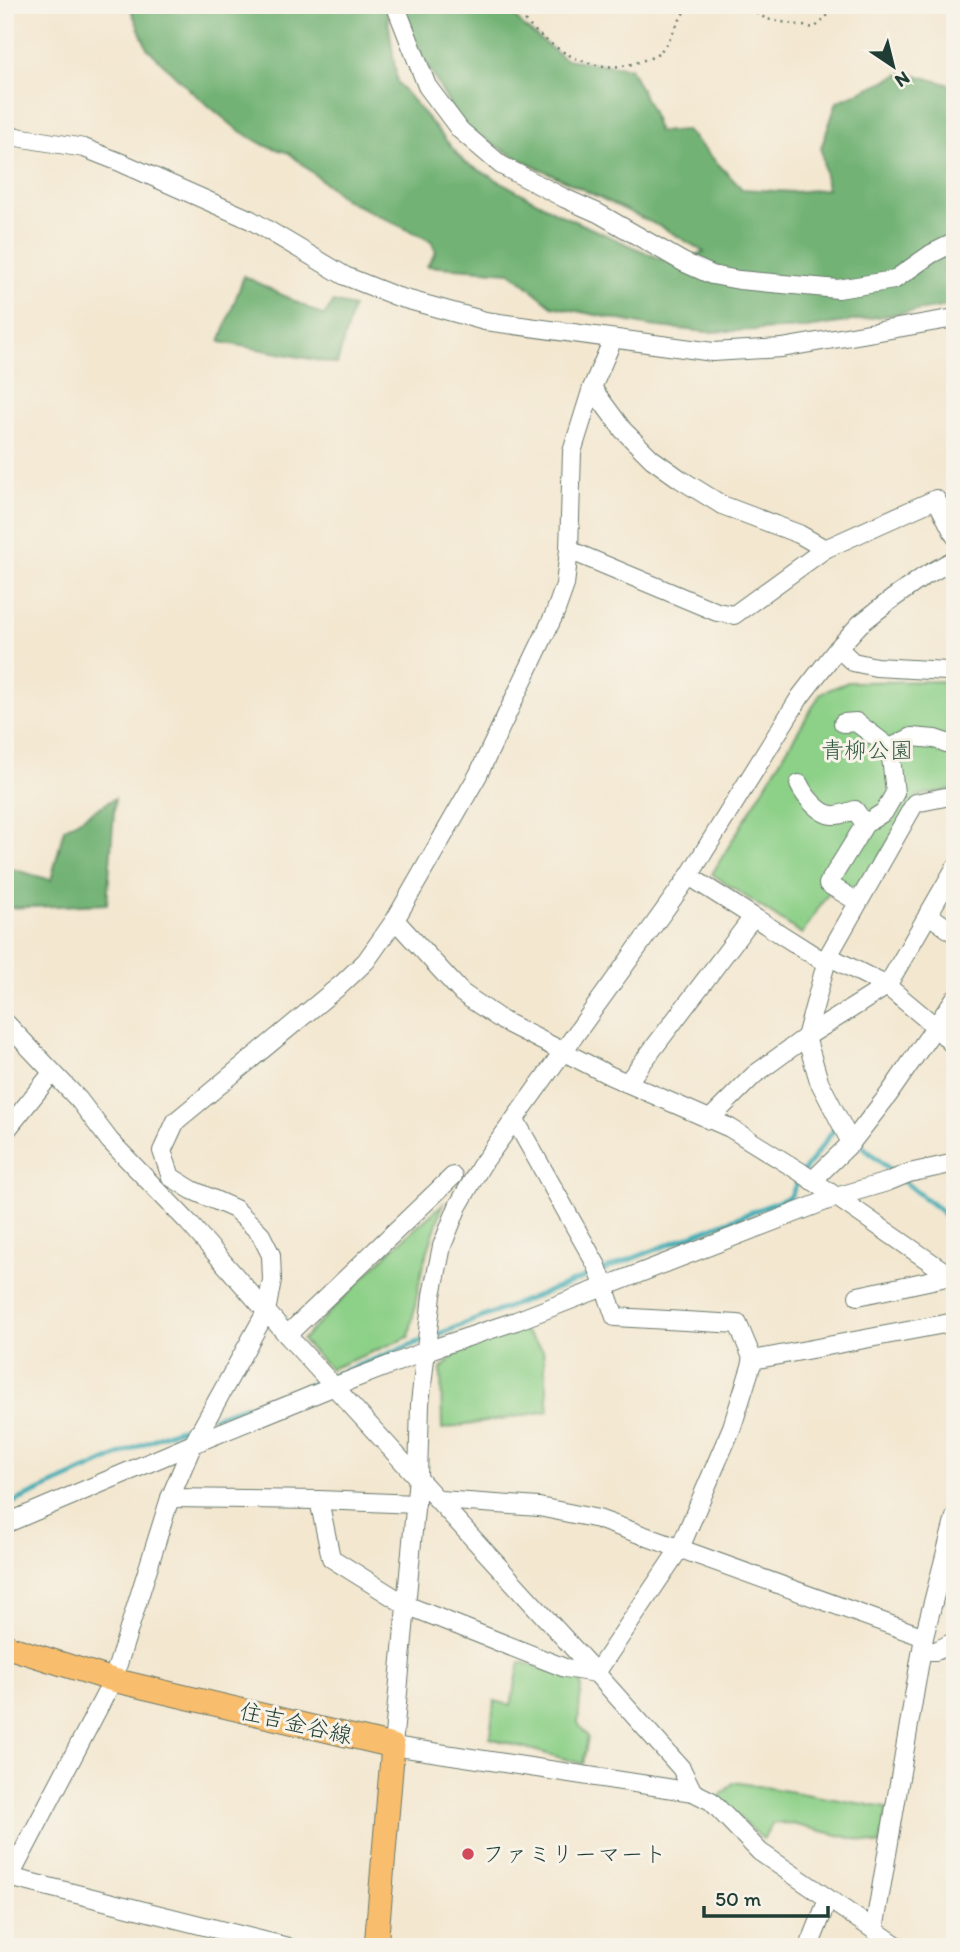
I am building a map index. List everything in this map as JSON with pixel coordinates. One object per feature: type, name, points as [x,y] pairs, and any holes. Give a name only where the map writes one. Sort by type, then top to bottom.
[{"type":"main road","name":"住吉金谷線","points":[[5,1646],[113,1680],[393,1746]]},
{"type":"main road","points":[[376,1947],[393,1746]]},
{"type":"street","points":[[397,5],[427,86],[460,130],[501,165],[598,213],[683,262],[712,275],[838,289],[894,280],[931,254],[955,242]]},
{"type":"street","points":[[5,135],[84,148],[251,220],[345,276],[398,297],[485,321],[713,352],[782,348],[955,318]]},
{"type":"street","points":[[288,1947],[7,1880],[113,1680],[170,1498],[209,1413],[266,1312],[272,1280],[271,1255],[260,1233],[235,1209],[171,1178],[162,1150],[176,1121],[366,961],[395,920],[478,775],[555,613],[565,585],[569,550],[572,452],[592,388],[613,339]]},
{"type":"street","points":[[592,388],[623,430],[652,459],[722,505],[799,534],[825,549]]},
{"type":"street","points":[[569,550],[717,612],[734,615],[825,549],[936,499],[955,536]]},
{"type":"street","points":[[899,1947],[760,1852],[711,1801],[693,1792],[393,1746],[416,1504],[420,1404],[432,1295],[442,1246],[458,1206],[481,1166],[690,876],[800,697],[860,624],[923,577],[955,559]]},
{"type":"street","points":[[838,648],[853,662],[876,667],[947,671],[955,669]]},
{"type":"street","points":[[843,723],[856,723],[890,748],[895,793],[884,812],[865,824],[828,884],[858,902]]},
{"type":"street","points":[[890,748],[912,737],[935,739],[949,744],[955,728]]},
{"type":"street","points":[[799,784],[802,792],[823,812],[831,815],[855,810],[865,824]]},
{"type":"street","points":[[844,1129],[818,1081],[806,1037],[827,960],[915,803],[955,795]]},
{"type":"street","points":[[709,1120],[754,1075],[806,1037],[887,986],[955,868]]},
{"type":"street","points":[[690,876],[752,917],[827,960],[887,986],[936,1027],[955,1047]]},
{"type":"street","points":[[928,914],[955,934]]},
{"type":"street","points":[[627,1083],[752,917]]},
{"type":"street","points":[[395,920],[462,993],[503,1021],[627,1083],[730,1128],[806,1176],[953,1278]]},
{"type":"street","points":[[806,1176],[844,1129],[889,1094],[955,999]]},
{"type":"street","points":[[5,1022],[79,1100],[110,1141],[188,1222],[266,1312],[440,1500],[681,1768],[693,1792]]},
{"type":"street","points":[[5,1132],[52,1073]]},
{"type":"street","points":[[515,1120],[597,1266],[615,1317],[738,1324],[753,1360],[732,1427],[680,1548],[596,1673]]},
{"type":"street","points":[[5,1524],[330,1380],[516,1321],[836,1197],[909,1173],[955,1163]]},
{"type":"street","points":[[287,1335],[453,1176]]},
{"type":"street","points":[[858,1296],[953,1278]]},
{"type":"street","points":[[753,1360],[955,1322]]},
{"type":"street","points":[[170,1498],[416,1504]]},
{"type":"street","points":[[319,1500],[331,1558],[406,1605],[565,1668],[596,1673]]},
{"type":"street","points":[[440,1500],[539,1507],[598,1519],[680,1548],[936,1651],[955,1641]]},
{"type":"street","points":[[874,1930],[923,1644],[955,1517]]},
{"type":"street","points":[[810,1947],[828,1899]]},
{"type":"path","points":[[511,5],[540,34],[567,55],[598,66],[627,66],[659,54],[688,5]]},
{"type":"path","points":[[745,5],[766,19],[814,29],[834,5]]},
{"type":"green space","points":[[129,5],[386,5],[397,82],[464,162],[563,216],[672,264],[704,252],[665,229],[516,157],[462,127],[398,13],[397,5],[506,5],[523,26],[565,59],[630,68],[652,112],[658,132],[686,130],[742,189],[793,192],[827,189],[821,148],[837,102],[905,72],[955,86],[955,305],[807,328],[707,332],[650,326],[552,306],[510,272],[427,266],[436,252],[431,241],[344,199],[289,153],[264,145],[238,130],[192,92],[147,48]]},
{"type":"green space","points":[[244,276],[324,316],[333,302],[353,307],[337,364],[220,342]]},
{"type":"green space","name":"青柳公園","points":[[955,681],[955,789],[918,796],[851,903],[829,892],[802,934],[712,874],[821,693],[848,682]]},
{"type":"green space","points":[[115,798],[107,904],[5,908],[5,867],[51,880],[64,829]]},
{"type":"green space","points":[[443,1204],[422,1269],[409,1337],[330,1369],[302,1340],[392,1249]]},
{"type":"green space","points":[[522,1329],[543,1350],[549,1411],[442,1429],[441,1369],[458,1351]]},
{"type":"green space","points":[[520,1662],[582,1679],[578,1723],[588,1737],[583,1764],[490,1738],[494,1701],[511,1705]]},
{"type":"green space","points":[[734,1782],[887,1808],[880,1845],[792,1824],[773,1823],[763,1839],[717,1799]]},
{"type":"waterway","points":[[214,1417],[306,1386],[790,1197],[801,1175],[838,1124]]},
{"type":"waterway","points":[[863,1147],[940,1210],[955,1228]]},
{"type":"waterway","points":[[5,1506],[168,1433],[199,1423]]},
{"type":"place","name":"ファミリーマート","points":[[468,1854]]}]
